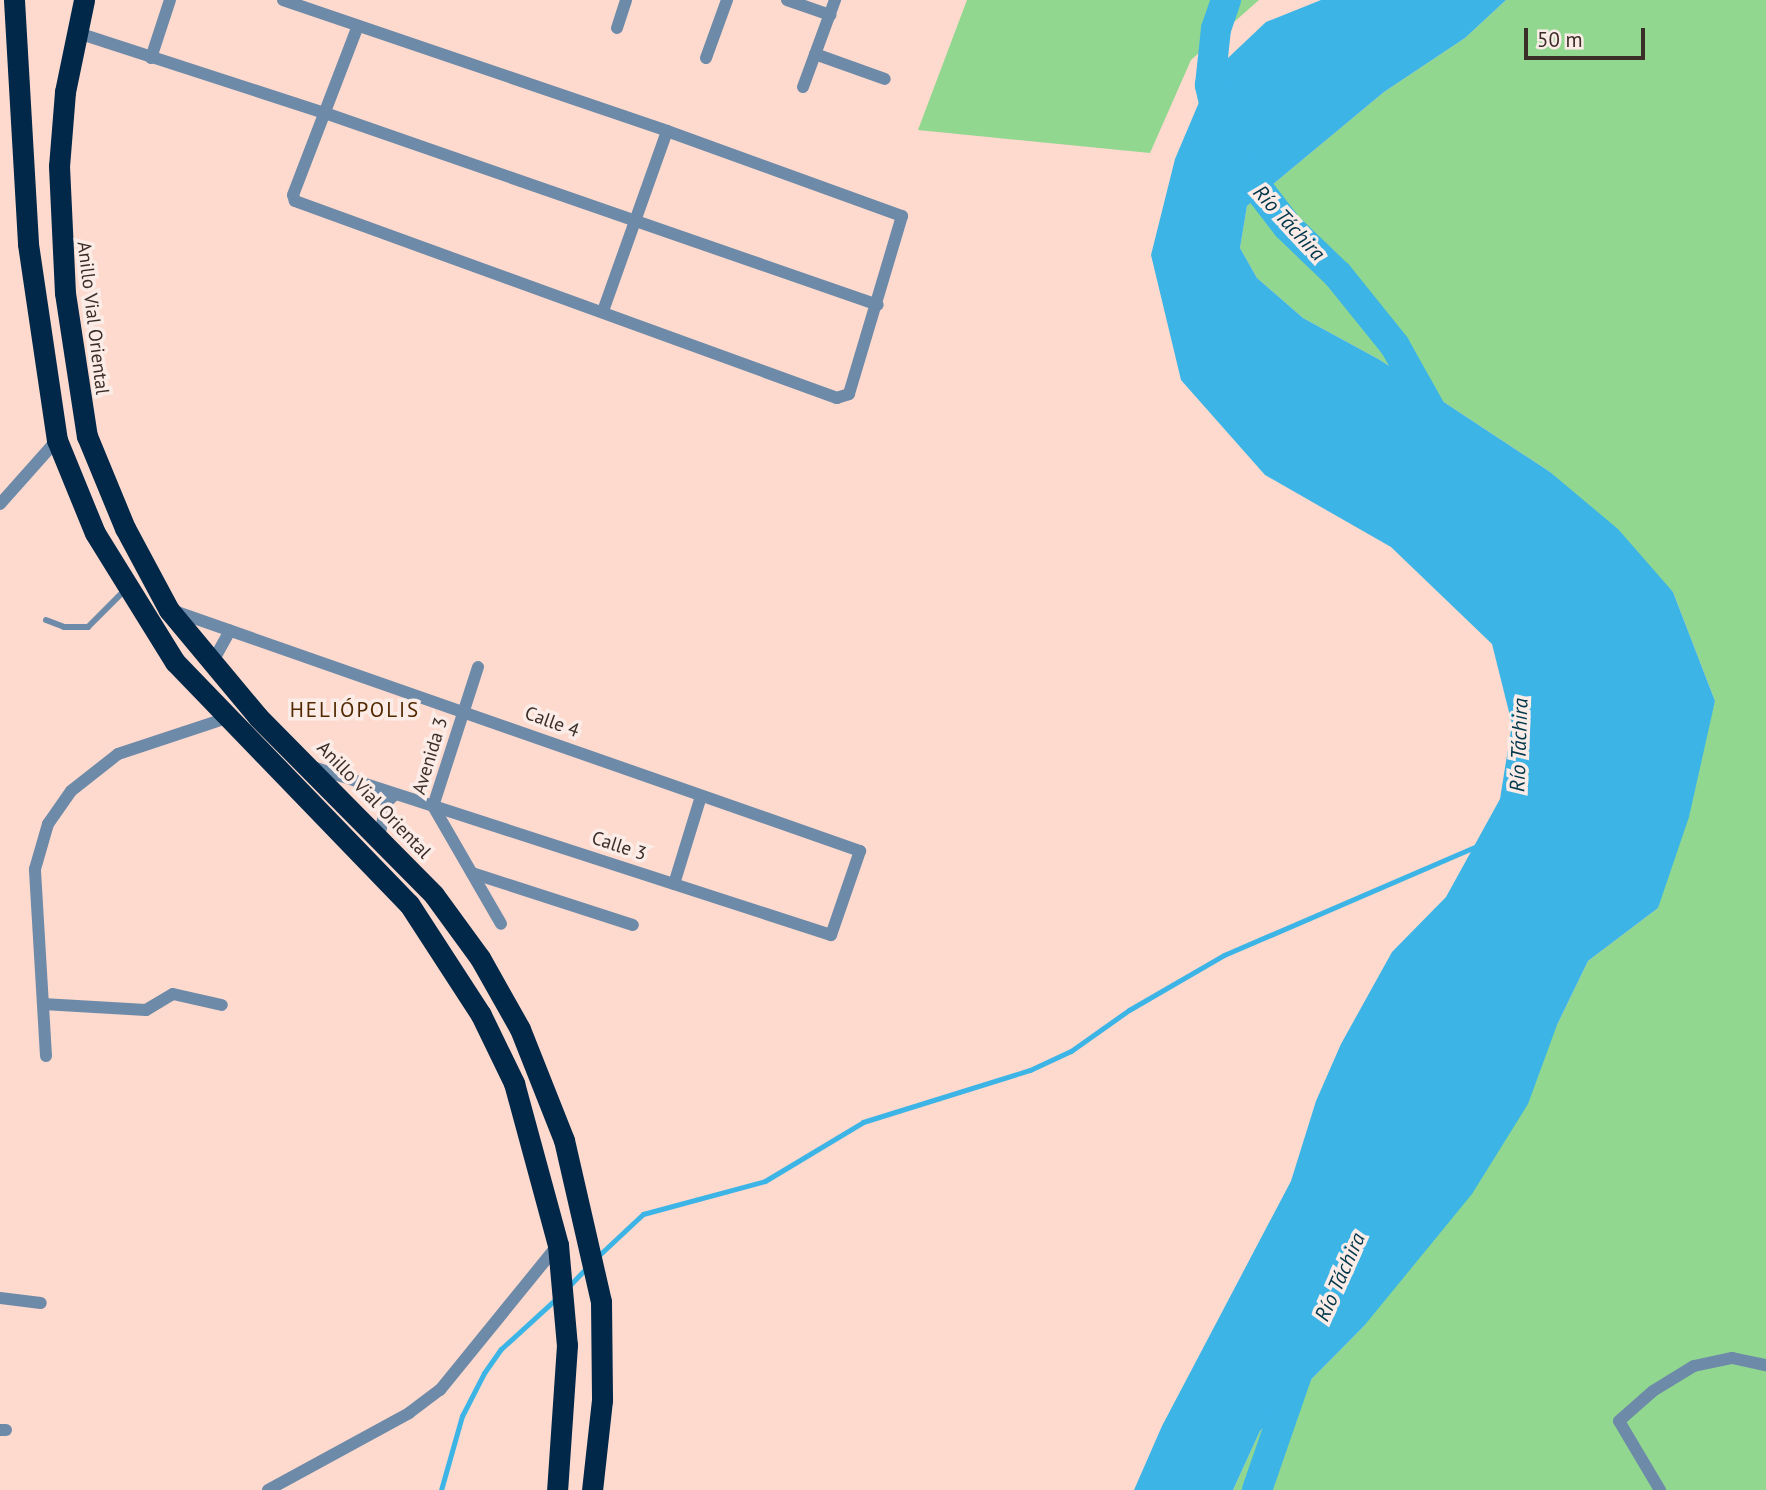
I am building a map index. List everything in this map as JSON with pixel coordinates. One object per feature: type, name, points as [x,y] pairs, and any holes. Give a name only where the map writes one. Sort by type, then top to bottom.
[{"type":"highway","points":[[14,0],[28,244],[57,440],[95,533],[126,589],[176,662],[409,904],[453,967],[514,1083],[558,1245],[567,1345],[559,1480]]},
{"type":"highway","name":"Anillo Vial Oriental","points":[[84,0],[75,32],[59,166],[59,236],[74,373],[87,436],[125,528],[169,610],[258,717],[379,836],[434,895],[480,958],[520,1029],[564,1140],[601,1301],[604,1348],[596,1479]]},
{"type":"street","points":[[151,58],[170,0]]},
{"type":"street","points":[[283,0],[667,131],[902,216],[878,305],[849,394],[837,398],[295,201],[293,195],[358,26]]},
{"type":"street","points":[[617,27],[626,0]]},
{"type":"street","points":[[706,58],[727,0]]},
{"type":"street","points":[[787,0],[830,15]]},
{"type":"street","points":[[803,87],[835,0]]},
{"type":"street","points":[[75,32],[325,113],[635,223],[878,305]]},
{"type":"street","points":[[815,54],[885,79]]},
{"type":"street","points":[[603,312],[667,131]]},
{"type":"street","points":[[0,504],[57,440]]},
{"type":"street","name":"Calle 4","points":[[169,610],[860,851],[831,935]]},
{"type":"street","points":[[212,663],[230,631]]},
{"type":"street","name":"Avenida 3","points":[[478,667],[433,806],[501,924]]},
{"type":"street","points":[[46,1056],[35,869],[48,824],[71,791],[118,754],[228,718]]},
{"type":"street","name":"Calle 3","points":[[309,766],[831,935]]},
{"type":"street","points":[[379,836],[388,802],[395,794]]},
{"type":"street","points":[[674,884],[701,796]]},
{"type":"street","points":[[472,873],[633,925]]},
{"type":"street","points":[[43,1004],[146,1010],[173,994],[222,1005]]},
{"type":"street","points":[[268,1490],[410,1413],[440,1390],[558,1245]]},
{"type":"street","points":[[0,1298],[41,1303]]},
{"type":"street","points":[[1660,1490],[1619,1421],[1653,1391],[1694,1366],[1732,1358],[1766,1365]]},
{"type":"lane","points":[[46,620],[64,628],[88,626],[126,589]]},
{"type":"green space","points":[[967,0],[1259,0],[1191,60],[1150,153],[918,130]]},
{"type":"green space","points":[[1506,0],[1766,0],[1766,1490],[1233,1490],[1260,1431],[1364,1326],[1557,1025],[1588,961],[1658,908],[1715,701],[1673,592],[1550,472],[1380,360],[1303,318],[1257,278],[1240,248],[1247,206],[1384,92],[1465,38]]},
{"type":"water","points":[[1321,0],[1506,0],[1465,38],[1384,92],[1247,206],[1240,248],[1257,278],[1303,318],[1380,360],[1550,472],[1618,529],[1673,592],[1715,701],[1689,817],[1658,908],[1588,961],[1557,1025],[1528,1104],[1472,1194],[1364,1326],[1260,1431],[1233,1490],[1134,1490],[1162,1426],[1291,1181],[1316,1101],[1341,1044],[1392,952],[1446,897],[1500,799],[1512,724],[1492,644],[1391,547],[1265,475],[1181,380],[1151,255],[1175,159],[1211,74],[1266,22]]},
{"type":"waterway","name":"Río Táchira","points":[[1217,116],[1210,85],[1216,29],[1226,0]]},
{"type":"waterway","name":"Río Táchira","points":[[1237,161],[1287,226],[1338,275],[1395,346],[1436,419]]},
{"type":"waterway","points":[[596,1258],[643,1214],[765,1181],[863,1122],[1030,1070],[1071,1051],[1129,1010],[1224,955],[1479,845]]},
{"type":"waterway","points":[[567,1288],[587,1267]]},
{"type":"waterway","points":[[441,1490],[462,1416],[484,1373],[501,1349],[558,1297]]},
{"type":"waterway","name":"Río Táchira","points":[[1257,1490],[1299,1369]]},
{"type":"district","name":"HELIÓPOLIS","points":[[355,710]]}]
